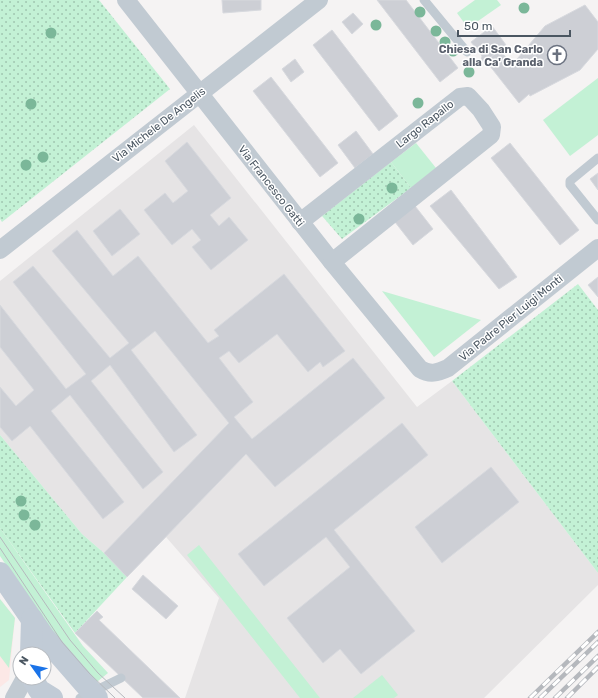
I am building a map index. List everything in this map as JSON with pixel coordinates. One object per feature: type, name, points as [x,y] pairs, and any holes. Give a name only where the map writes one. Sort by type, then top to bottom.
[{"type":"main road","points":[[0,573],[32,620],[68,665],[90,696]]},
{"type":"main road","points":[[31,646],[32,620]]},
{"type":"main road","points":[[52,657],[68,665],[73,686],[64,698]]},
{"type":"main road","points":[[37,686],[39,690],[52,698]]},
{"type":"street","name":"Via Francesco Gatti","points":[[126,0],[198,94],[332,262],[420,369]]},
{"type":"street","name":"Via Michele De Angelis","points":[[2,245],[319,0]]},
{"type":"street","name":"Largo Rapallo","points":[[300,222],[460,97],[468,96],[481,110],[492,127],[491,135],[332,262]]},
{"type":"street","name":"Via Padre Pier Luigi Monti","points":[[420,369],[426,373],[437,373],[448,368],[598,248]]},
{"type":"street","points":[[14,698],[21,686]]},
{"type":"lane","points":[[424,0],[467,52]]},
{"type":"lane","points":[[598,158],[570,181],[570,185],[598,220]]},
{"type":"lane","points":[[90,696],[121,678]]},
{"type":"shaded area","points":[[194,125],[417,407],[452,381],[598,573],[598,585],[484,698],[185,698],[219,598],[166,537],[127,577],[104,553],[82,534],[0,435],[0,281]]},
{"type":"shaded area","points":[[0,599],[15,618],[9,680],[0,687]]},
{"type":"green space","points":[[0,0],[99,0],[170,89],[2,222],[0,219]]},
{"type":"green space","points":[[475,0],[497,0],[501,5],[468,28],[457,13]]},
{"type":"green space","points":[[598,78],[598,135],[570,156],[543,120]]},
{"type":"green space","points":[[416,143],[436,168],[411,188],[391,162]]},
{"type":"green space","points":[[391,162],[411,188],[342,239],[322,216]]},
{"type":"green space","points":[[578,284],[598,310],[598,573],[452,381]]},
{"type":"green space","points":[[382,291],[481,320],[434,357]]},
{"type":"green space","points":[[0,435],[82,534],[104,553],[127,577],[75,633],[0,528]]},
{"type":"green space","points":[[0,528],[83,646],[108,673],[93,685],[68,657],[0,556]]},
{"type":"green space","points":[[199,545],[320,698],[300,698],[187,555]]},
{"type":"green space","points":[[0,599],[15,618],[9,668],[0,656]]},
{"type":"green space","points":[[382,675],[398,695],[394,698],[353,698]]},
{"type":"building","points":[[222,0],[261,0],[261,10],[223,13]]},
{"type":"building","points":[[377,0],[406,0],[458,68],[440,82]]},
{"type":"building","name":"Chiesa di San Carlo alla Ca' Granda","points":[[585,5],[598,22],[598,49],[580,70],[530,96],[529,94],[519,103],[486,61],[500,50],[512,65],[545,26]]},
{"type":"building","points":[[353,13],[363,24],[352,34],[342,22]]},
{"type":"building","points":[[492,26],[506,45],[486,61],[481,61],[482,56],[471,42]]},
{"type":"building","points":[[332,30],[398,116],[379,131],[313,45]]},
{"type":"building","points":[[295,59],[304,72],[291,82],[282,69]]},
{"type":"building","points":[[271,77],[338,163],[320,177],[253,91]]},
{"type":"building","points":[[356,131],[373,154],[355,168],[338,145]]},
{"type":"building","points":[[187,142],[231,198],[210,215],[219,226],[229,217],[248,240],[211,270],[192,247],[201,240],[192,229],[172,245],[144,210],[165,193],[173,203],[188,191],[165,161]]},
{"type":"building","points":[[510,143],[579,230],[560,245],[491,158]]},
{"type":"building","points":[[598,173],[598,190],[590,179]]},
{"type":"building","points":[[451,190],[517,277],[499,289],[430,206]]},
{"type":"building","points":[[415,206],[433,229],[413,245],[395,222]]},
{"type":"building","points":[[120,209],[140,234],[112,256],[93,231]]},
{"type":"building","points":[[77,230],[113,276],[138,256],[208,343],[219,336],[214,330],[284,274],[345,351],[323,367],[320,362],[308,372],[277,334],[239,363],[229,351],[219,358],[253,402],[234,417],[252,439],[353,358],[385,398],[275,487],[246,454],[127,577],[104,553],[229,423],[155,331],[131,350],[197,435],[174,452],[110,365],[91,381],[163,472],[143,489],[70,395],[51,411],[124,502],[103,519],[30,426],[12,441],[0,427],[0,387],[16,406],[34,390],[0,347],[0,305],[66,389],[86,374],[13,282],[33,266],[110,358],[129,343],[52,251]]},
{"type":"building","points":[[598,277],[598,297],[588,285]]},
{"type":"building","points":[[402,423],[428,455],[334,530],[415,631],[361,674],[340,649],[323,663],[287,618],[350,567],[326,537],[264,586],[238,554]]},
{"type":"building","points":[[491,467],[519,502],[442,563],[415,527]]},
{"type":"building","points":[[143,575],[178,606],[166,619],[132,589]]},
{"type":"building","points":[[97,611],[103,617],[99,620],[180,698],[143,698],[75,633]]},
{"type":"tram line","points":[[0,537],[70,640],[98,673],[125,698]]},
{"type":"tram line","points":[[0,548],[62,642],[89,673],[115,698]]},
{"type":"railway","points":[[530,698],[598,632]]},
{"type":"railway","points":[[540,698],[598,642]]},
{"type":"railway","points":[[555,698],[598,656]]},
{"type":"railway","points":[[567,698],[598,667]]},
{"type":"place","name":"Chiesa di San Carlo alla Ca' Granda","points":[[557,55]]}]
